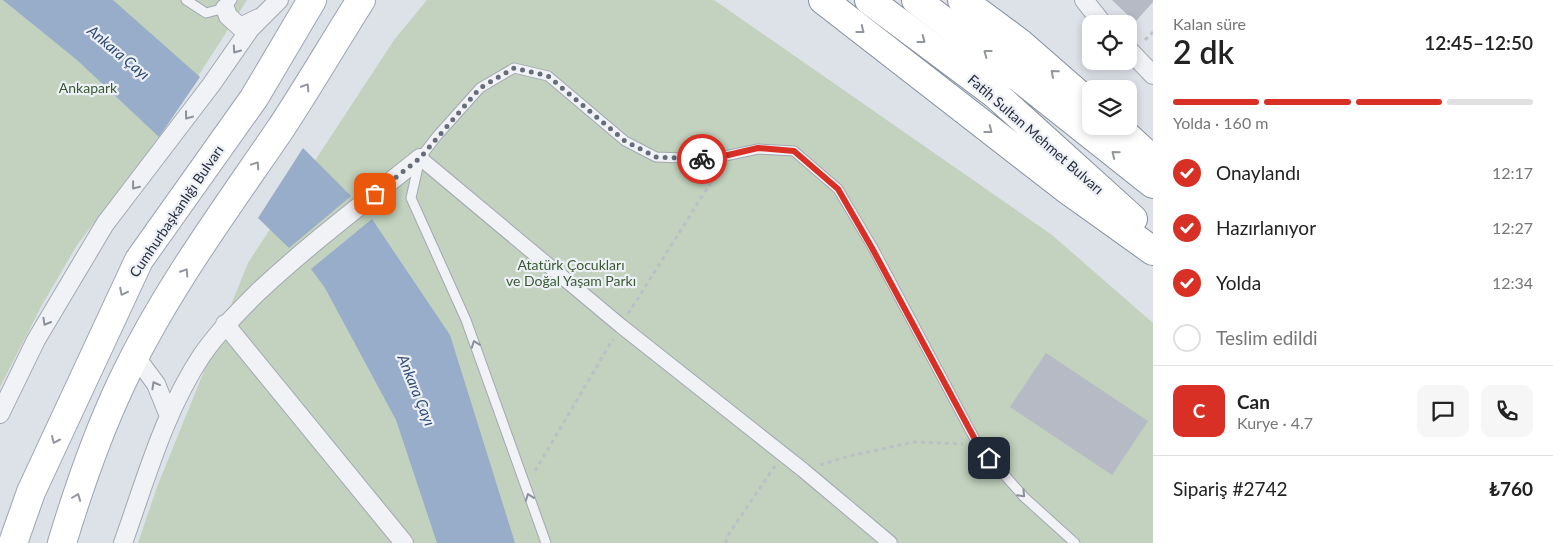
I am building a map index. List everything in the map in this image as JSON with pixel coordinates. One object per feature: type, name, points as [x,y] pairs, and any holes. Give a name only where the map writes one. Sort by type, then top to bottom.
[{"type":"main road","name":"Cumhurbaşkanlığı Bulvarı","points":[[13,543],[32,492],[139,260],[254,98],[312,0]]},
{"type":"main road","points":[[62,543],[74,503],[121,384],[174,288],[280,129],[361,0]]},
{"type":"main road","points":[[822,0],[1065,188],[1153,251]]},
{"type":"main road","name":"Fatih Sultan Mehmet Bulvarı","points":[[869,0],[996,96],[1153,236]]},
{"type":"main road","points":[[916,0],[1008,69],[1153,184]]},
{"type":"main road","points":[[962,0],[1020,43],[1082,97]]},
{"type":"main road","points":[[1126,135],[1153,160]]},
{"type":"street","points":[[0,414],[36,340],[105,224],[212,85],[250,29],[279,0]]},
{"type":"street","points":[[1084,0],[1096,15]]},
{"type":"street","points":[[228,4],[228,16],[240,28],[264,16]]},
{"type":"street","points":[[1137,58],[1153,75]]},
{"type":"street","points":[[123,543],[169,416],[202,355],[225,324],[285,267],[420,158],[621,326],[803,470],[890,543]]},
{"type":"street","points":[[225,324],[404,543]]},
{"type":"street","points":[[136,357],[156,384],[169,416]]},
{"type":"lane","points":[[186,0],[206,13],[228,4]]},
{"type":"lane","points":[[546,543],[466,320],[411,198],[420,158],[480,88],[514,68],[548,76],[625,141],[656,157],[711,159],[758,148],[794,151],[838,189],[872,248],[978,445],[1024,497],[1075,543]]},
{"type":"path","points":[[803,470],[849,456],[914,442],[978,445]]},
{"type":"path","points":[[726,543],[730,532],[783,454]]},
{"type":"green space","name":"Ankapark","points":[[0,0],[247,0],[159,137],[77,245],[42,305],[0,387]]},
{"type":"green space","name":"Atatürk Çocukları ve Doğal Yaşam Parkı","points":[[427,0],[714,0],[1052,235],[1153,323],[1153,543],[138,543],[157,487],[248,263],[394,40]]},
{"type":"water","name":"Ankara Çayı","points":[[3,0],[113,0],[200,77],[159,137],[77,60]]},
{"type":"water","points":[[303,148],[351,196],[289,248],[258,218]]},
{"type":"water","name":"Ankara Çayı","points":[[372,219],[450,335],[515,543],[437,543],[396,420],[325,288],[311,269]]},
{"type":"building","points":[[1112,0],[1153,0],[1137,20],[1137,15],[1128,15]]},
{"type":"building","points":[[1046,353],[1148,421],[1112,475],[1010,407]]},
{"type":"way so far","points":[[375,194],[420,158],[480,88],[514,68],[548,76],[625,141],[656,157],[702,159]]},
{"type":"route","points":[[702,159],[711,159],[758,148],[794,151],[838,189],[872,248],[978,445],[989,458]]}]
